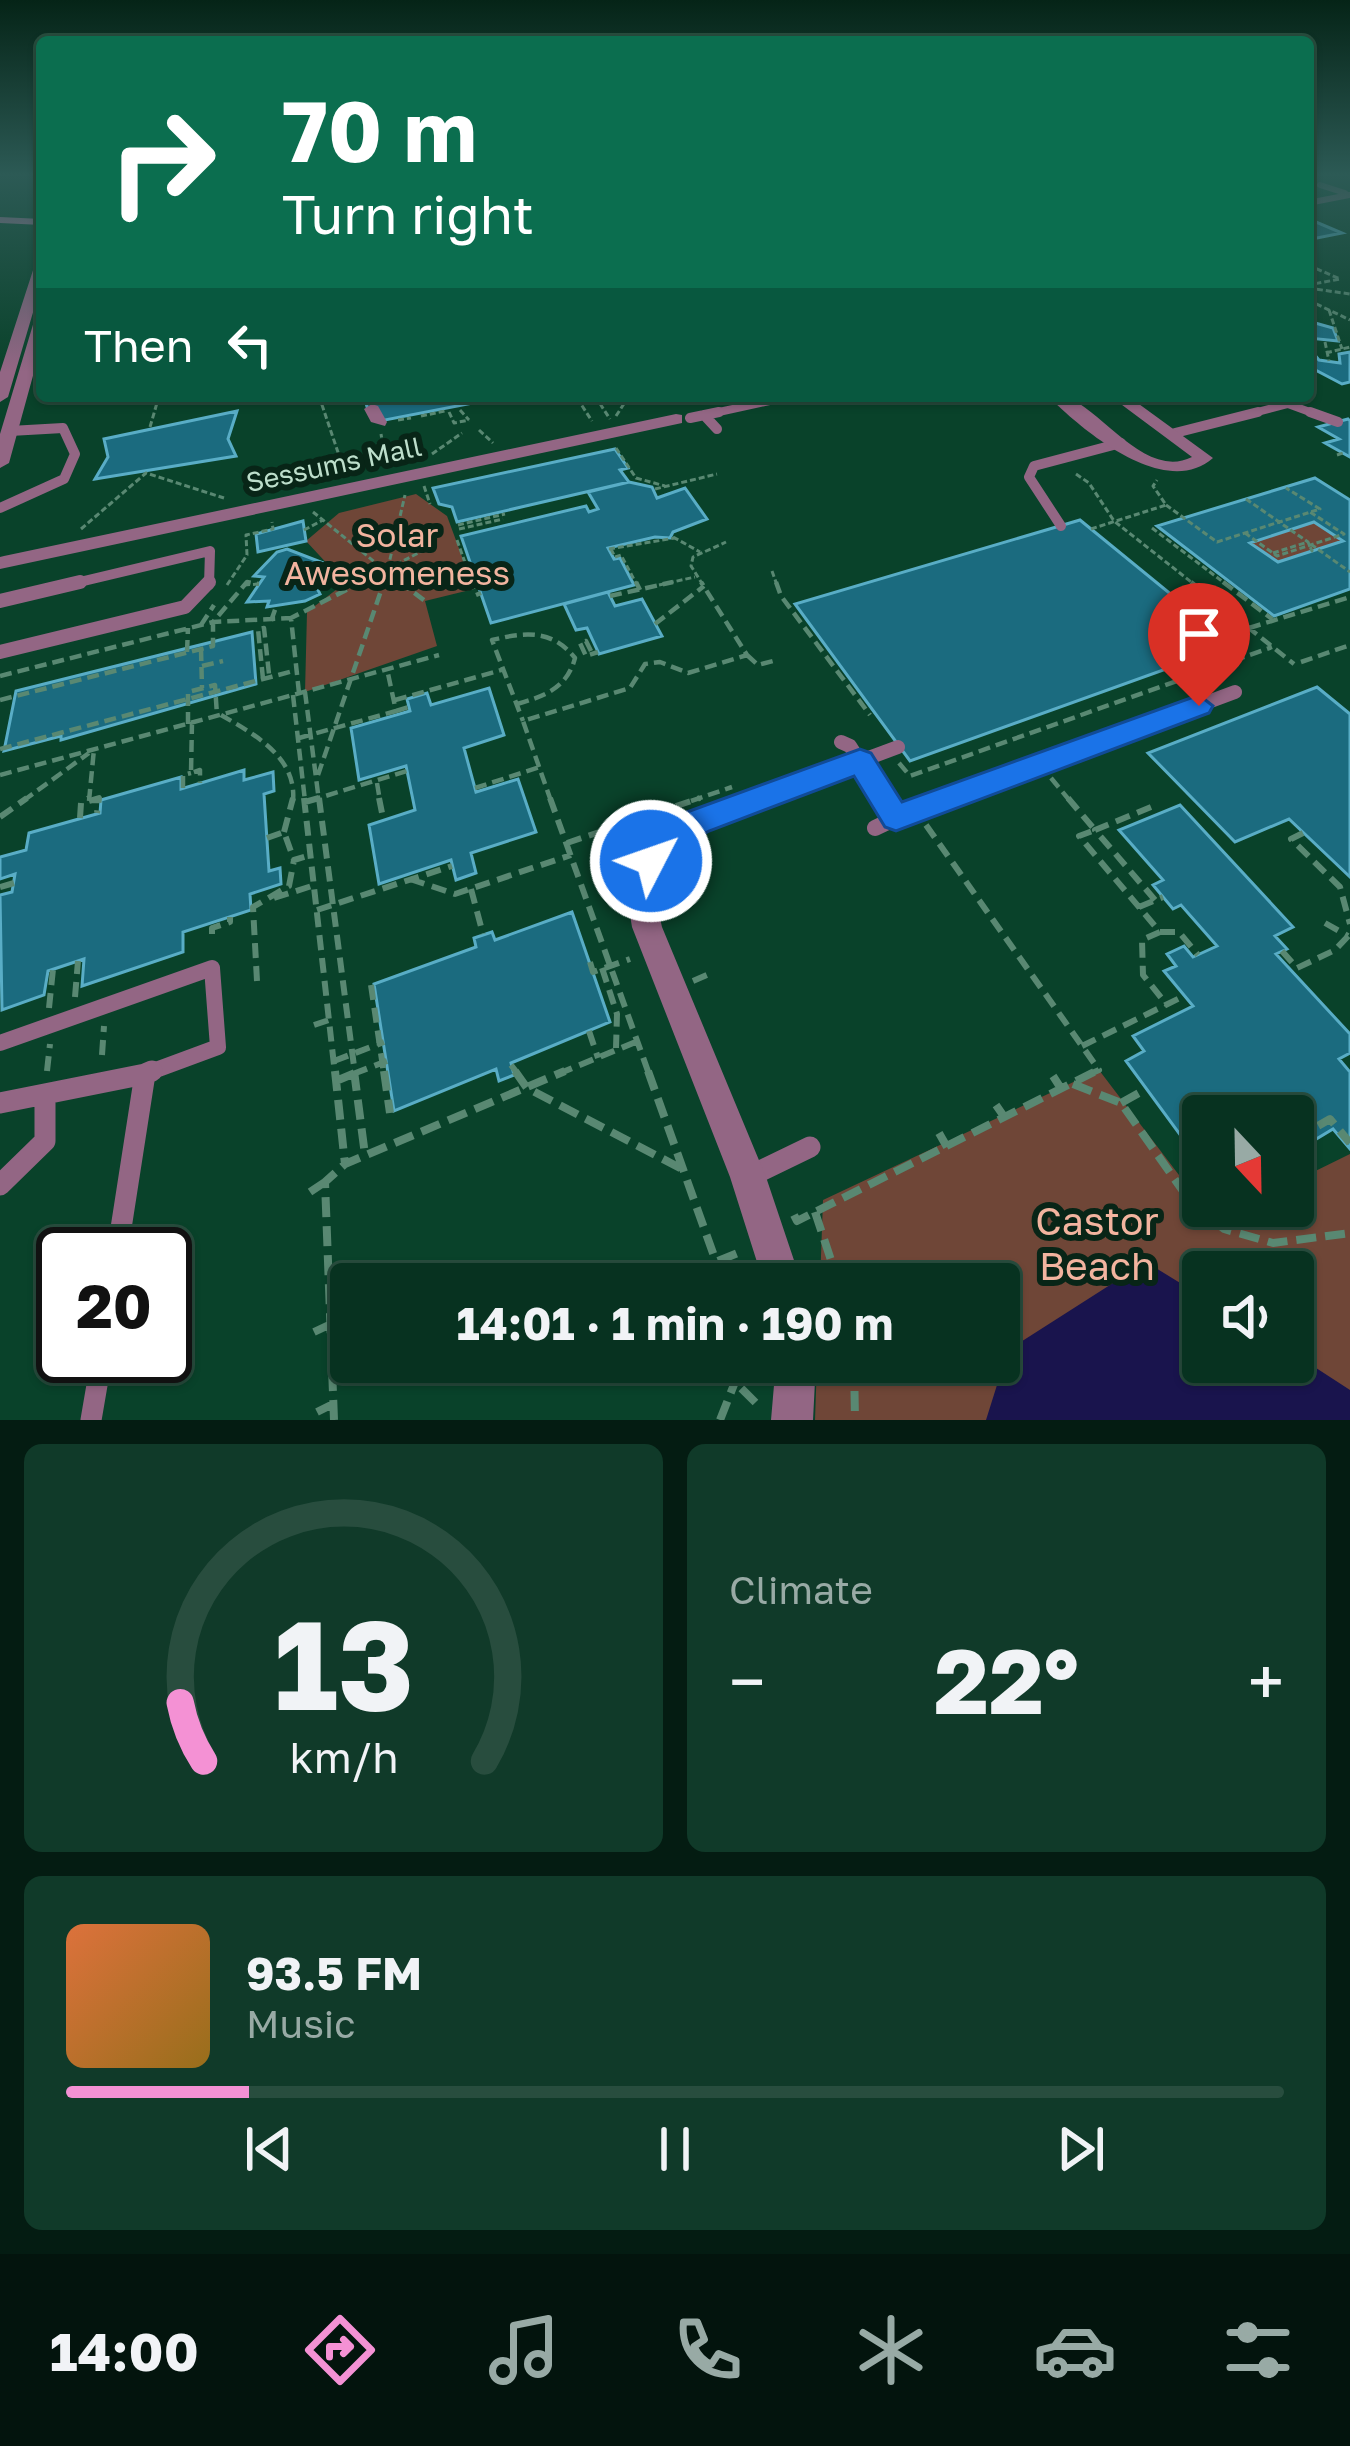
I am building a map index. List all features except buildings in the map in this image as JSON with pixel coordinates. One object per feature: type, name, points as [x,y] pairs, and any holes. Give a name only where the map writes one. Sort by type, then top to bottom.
[{"type":"street","points":[[0,397],[36,280]]},
{"type":"street","points":[[0,463],[36,339]]},
{"type":"street","points":[[1064,402],[1165,468],[1200,464],[1202,452],[1127,402]]},
{"type":"street","name":"Sessums Mall","points":[[4,563],[683,419]]},
{"type":"street","points":[[651,861],[642,901],[646,926],[748,1177],[776,1263]]},
{"type":"street","points":[[778,1415],[789,1383]]},
{"type":"lane","points":[[683,419],[765,402]]},
{"type":"lane","points":[[1175,433],[1288,404],[1338,422]]},
{"type":"lane","points":[[704,415],[717,429]]},
{"type":"lane","points":[[0,508],[64,479],[75,454],[63,428],[10,431]]},
{"type":"lane","points":[[1061,526],[1029,478],[1034,466],[1121,442]]},
{"type":"lane","points":[[0,601],[210,551],[209,586],[185,607],[0,652]]},
{"type":"lane","points":[[875,828],[1235,692]]},
{"type":"lane","points":[[841,742],[860,761],[896,818]]},
{"type":"lane","points":[[651,861],[676,833],[698,821],[860,761],[898,755]]},
{"type":"lane","points":[[0,1043],[50,1017],[106,1008],[212,968],[218,1047],[145,1074],[0,1102]]},
{"type":"lane","points":[[122,1227],[145,1074]]},
{"type":"lane","points":[[0,1184],[45,1141],[45,1096]]},
{"type":"lane","points":[[748,1177],[810,1147]]},
{"type":"lane","points":[[91,1420],[97,1383]]},
{"type":"path","points":[[1314,268],[1348,280]]},
{"type":"path","points":[[1314,286],[1340,279]]},
{"type":"path","points":[[1314,288],[1350,294]]},
{"type":"path","points":[[1314,303],[1350,320]]},
{"type":"path","points":[[1329,310],[1342,349]]},
{"type":"path","points":[[1325,342],[1329,361]]},
{"type":"path","points":[[1326,353],[1350,346]]},
{"type":"path","points":[[150,427],[157,402]]},
{"type":"path","points":[[321,402],[347,478],[381,423],[411,418]]},
{"type":"path","points":[[421,416],[447,411],[454,423],[469,420],[466,402]]},
{"type":"path","points":[[580,402],[595,426]]},
{"type":"path","points":[[599,402],[612,423],[625,402]]},
{"type":"path","points":[[381,423],[412,464]]},
{"type":"path","points":[[479,430],[498,447]]},
{"type":"path","points":[[422,460],[462,433]]},
{"type":"path","points":[[617,448],[636,481],[665,486]]},
{"type":"path","points":[[1067,467],[1089,483],[1114,521],[1272,647],[1298,663],[1350,644]]},
{"type":"path","points":[[73,536],[146,472],[236,501]]},
{"type":"path","points":[[655,489],[717,474]]},
{"type":"path","points":[[1157,480],[1154,486],[1166,505],[1216,542],[1320,509],[1286,488]]},
{"type":"path","points":[[424,486],[430,504]]},
{"type":"path","points":[[316,781],[387,572],[406,490]]},
{"type":"path","points":[[1247,502],[1350,572]]},
{"type":"path","points":[[1091,529],[1166,505]]},
{"type":"path","points":[[311,510],[425,601]]},
{"type":"path","points":[[1245,533],[1273,553],[1343,534],[1310,512]]},
{"type":"path","points":[[459,527],[504,514]]},
{"type":"path","points":[[201,625],[247,555],[246,535],[273,529],[272,519]]},
{"type":"path","points":[[304,530],[323,520]]},
{"type":"path","points":[[1152,528],[1272,619]]},
{"type":"path","points":[[641,592],[621,555],[615,557],[610,549],[673,537],[700,552]]},
{"type":"path","points":[[246,542],[257,539]]},
{"type":"path","points":[[457,540],[477,592]]},
{"type":"path","points":[[1313,545],[1316,558]]},
{"type":"path","points":[[0,676],[213,622],[290,618],[432,546]]},
{"type":"path","points":[[772,571],[781,596],[870,716]]},
{"type":"path","points":[[614,599],[695,578]]},
{"type":"path","points":[[0,700],[212,646],[213,622],[247,582],[259,584]]},
{"type":"path","points":[[656,624],[704,586]]},
{"type":"path","points":[[1249,628],[1350,597]]},
{"type":"path","points":[[312,598],[316,608]]},
{"type":"path","points":[[271,621],[276,607]]},
{"type":"path","points":[[290,618],[299,693],[298,739],[345,1164]]},
{"type":"path","points":[[187,652],[188,628]]},
{"type":"path","points":[[264,628],[266,678],[259,629],[264,628]]},
{"type":"path","points":[[517,704],[551,694],[566,683],[575,658],[556,638],[521,632],[492,640],[523,721]]},
{"type":"path","points":[[898,755],[910,776],[1272,647]]},
{"type":"path","points":[[201,649],[202,688]]},
{"type":"path","points":[[0,775],[439,655]]},
{"type":"path","points":[[747,655],[758,665],[772,661]]},
{"type":"path","points":[[202,666],[223,661]]},
{"type":"path","points":[[387,669],[396,711]]},
{"type":"path","points":[[394,700],[506,669]]},
{"type":"path","points":[[0,749],[297,670]]},
{"type":"path","points":[[191,772],[188,692],[215,685],[219,715],[278,754],[294,793],[284,832],[294,860],[289,886],[253,907]]},
{"type":"path","points":[[299,693],[310,735],[365,1155]]},
{"type":"path","points":[[298,739],[410,707]]},
{"type":"path","points":[[89,801],[94,749]]},
{"type":"path","points":[[0,817],[94,749]]},
{"type":"path","points":[[535,752],[543,750]]},
{"type":"path","points":[[1039,765],[1159,898],[1139,907]]},
{"type":"path","points":[[183,788],[183,775],[191,772],[200,770],[200,783]]},
{"type":"path","points":[[475,788],[550,770]]},
{"type":"path","points":[[305,802],[407,771]]},
{"type":"path","points":[[376,780],[382,813]]},
{"type":"path","points":[[567,843],[735,786]]},
{"type":"path","points":[[294,793],[304,790]]},
{"type":"path","points":[[80,818],[81,803],[99,798],[97,813]]},
{"type":"path","points":[[1071,840],[1151,807]]},
{"type":"path","points":[[794,1215],[797,1221],[1099,1070],[926,825]]},
{"type":"path","points":[[267,838],[284,832]]},
{"type":"path","points":[[1303,833],[1291,839],[1340,887],[1350,924]]},
{"type":"path","points":[[1079,836],[1160,932]]},
{"type":"path","points":[[294,860],[311,855]]},
{"type":"path","points":[[410,879],[455,894],[571,855]]},
{"type":"path","points":[[317,910],[452,866]]},
{"type":"path","points":[[466,877],[483,934]]},
{"type":"path","points":[[0,887],[14,883]]},
{"type":"path","points":[[261,902],[315,885]]},
{"type":"path","points":[[253,893],[257,981]]},
{"type":"path","points":[[212,934],[212,928],[230,922],[230,917]]},
{"type":"path","points":[[1282,952],[1297,968],[1335,950],[1349,935],[1324,923]]},
{"type":"path","points":[[1167,1005],[1143,975],[1140,940],[1160,932],[1179,932],[1198,955]]},
{"type":"path","points":[[608,955],[590,962],[593,972],[630,959]]},
{"type":"path","points":[[76,985],[78,961]]},
{"type":"path","points":[[602,968],[617,1014],[613,1033],[617,1050]]},
{"type":"path","points":[[47,1071],[53,969]]},
{"type":"path","points":[[693,981],[706,975]]},
{"type":"path","points":[[371,986],[390,1113]]},
{"type":"path","points":[[1082,1046],[1184,996]]},
{"type":"path","points":[[102,1055],[106,1008]]},
{"type":"path","points":[[314,1025],[329,1020]]},
{"type":"path","points":[[589,1031],[598,1058]]},
{"type":"path","points":[[310,1192],[345,1164],[639,1041]]},
{"type":"path","points":[[334,1061],[382,1042]]},
{"type":"path","points":[[336,1081],[385,1062]]},
{"type":"path","points":[[511,1064],[527,1088],[684,1170]]},
{"type":"path","points":[[1053,1076],[1061,1090]]},
{"type":"path","points":[[1073,1084],[1121,1103],[1182,1190]]},
{"type":"path","points":[[1121,1103],[1146,1089]]},
{"type":"path","points":[[997,1105],[1005,1118]]},
{"type":"path","points":[[1314,1128],[1330,1119],[1350,1143]]},
{"type":"path","points":[[939,1133],[947,1148]]},
{"type":"path","points":[[326,1182],[330,1296]]},
{"type":"path","points":[[815,1212],[832,1263]]},
{"type":"path","points":[[1222,1227],[1273,1243],[1350,1233]]},
{"type":"path","points":[[718,1263],[750,1247]]},
{"type":"path","points":[[314,1332],[330,1324]]},
{"type":"path","points":[[332,1383],[334,1420]]},
{"type":"path","points":[[720,1420],[735,1383]]},
{"type":"path","points":[[736,1383],[778,1415]]},
{"type":"path","points":[[854,1383],[855,1420]]},
{"type":"path","points":[[317,1412],[333,1404]]},
{"type":"green space","name":"Solar Awesomeness","points":[[416,494],[447,516],[474,589],[425,601],[437,646],[305,692],[307,612],[345,583],[306,541],[339,513]]},
{"type":"green space","points":[[1314,522],[1343,541],[1278,562],[1250,543]]},
{"type":"green space","name":"Castor Beach","points":[[1099,1070],[1182,1179],[1182,1227],[1314,1227],[1314,1172],[1350,1154],[1350,1420],[815,1420],[816,1383],[1020,1383],[1020,1263],[821,1263],[823,1200]]},
{"type":"shaded area","points":[[1146,1262],[1182,1284],[1182,1383],[1314,1383],[1314,1367],[1350,1390],[1350,1420],[986,1420],[998,1383],[1020,1383],[1020,1342]]},
{"type":"route","points":[[651,861],[676,833],[698,821],[860,761],[896,818],[1199,706]]}]
